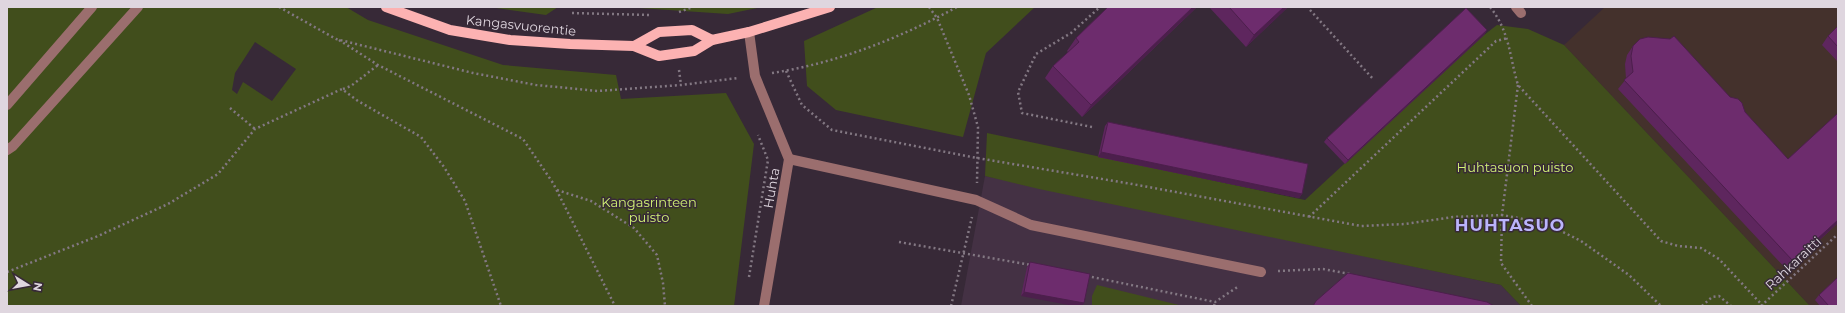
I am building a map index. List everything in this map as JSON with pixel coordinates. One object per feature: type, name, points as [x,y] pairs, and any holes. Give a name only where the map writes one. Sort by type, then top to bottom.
[{"type":"main road","name":"Kangasvuorentie","points":[[386,7],[450,30],[503,39],[570,44],[634,46],[659,56],[694,51],[712,40],[749,32],[830,7]]},
{"type":"main road","points":[[634,46],[659,32],[692,30],[712,40]]},
{"type":"street","points":[[7,105],[92,7]]},
{"type":"street","points":[[7,150],[13,146],[138,7]]},
{"type":"street","name":"Huhta","points":[[749,32],[755,76],[789,159],[764,306]]},
{"type":"street","points":[[789,159],[976,200],[1031,225],[1262,272]]},
{"type":"path","points":[[930,7],[937,18],[969,95],[978,126],[976,200],[962,254],[951,306]]},
{"type":"path","points":[[1092,127],[1022,113],[1018,92],[1036,54],[1071,32],[1100,7]]},
{"type":"path","points":[[1490,7],[1498,18],[1508,38],[1512,66],[1518,85],[1502,215],[1501,262],[1532,306]]},
{"type":"path","points":[[1310,10],[1374,80]]},
{"type":"path","points":[[572,13],[642,16],[658,15]]},
{"type":"path","points":[[1309,217],[1496,41],[1508,38]]},
{"type":"path","points":[[336,39],[378,65],[523,139],[556,190],[615,306]]},
{"type":"path","points":[[7,272],[98,236],[168,204],[218,174],[255,129],[351,86],[378,65]]},
{"type":"path","points":[[786,71],[802,105],[832,130],[977,158],[1132,184],[1361,226],[1405,224],[1453,217],[1502,215],[1545,223],[1581,241],[1629,275],[1661,306]]},
{"type":"path","points":[[737,78],[740,86]]},
{"type":"path","points":[[1518,85],[1661,241],[1678,246],[1701,248],[1719,259],[1762,306]]},
{"type":"path","points":[[342,89],[420,137],[444,167],[465,202],[501,306]]},
{"type":"path","points":[[230,108],[255,129]]},
{"type":"path","points":[[748,283],[768,160],[757,130]]},
{"type":"path","points":[[556,190],[591,201],[634,228],[657,255],[663,283],[665,306]]},
{"type":"path","name":"Rahkaraitti","points":[[1762,306],[1838,234]]},
{"type":"path","points":[[899,242],[962,254],[1034,265]]},
{"type":"path","points":[[1214,306],[1215,302],[1262,272],[1323,269],[1354,275]]},
{"type":"path","points":[[1080,274],[1215,302]]},
{"type":"path","points":[[1702,306],[1712,297],[1718,296],[1731,306]]},
{"type":"shaded area","points":[[1605,7],[1838,7],[1838,306],[1810,306],[1564,45]]},
{"type":"shaded area","points":[[985,176],[1501,285],[1521,306],[961,306]]},
{"type":"green space","name":"Kangasrinteen puisto","points":[[7,7],[346,7],[368,20],[503,65],[616,75],[621,99],[726,93],[754,144],[734,306],[7,306]],"holes":[[[255,42],[296,69],[272,101],[243,82],[237,94],[232,90],[235,73]]]},
{"type":"green space","points":[[489,7],[558,7],[546,15]]},
{"type":"green space","points":[[624,7],[762,7],[728,14]]},
{"type":"green space","points":[[878,7],[1035,7],[986,53],[963,137],[836,110],[807,86],[804,41]]},
{"type":"green space","name":"Huhtasuon puisto","points":[[1497,25],[1528,29],[1564,45],[1810,306],[1521,306],[1501,285],[1039,189],[985,176],[987,133],[1305,200],[1484,35]]},
{"type":"green space","points":[[1097,285],[1183,306],[1092,306],[1092,296]]},
{"type":"building","points":[[1108,7],[1193,7],[1091,105],[1053,66],[1079,42],[1076,38]]},
{"type":"building","points":[[1229,7],[1284,7],[1254,35]]},
{"type":"building","points":[[1466,8],[1487,30],[1348,160],[1327,138]]},
{"type":"building","points":[[1838,26],[1838,47],[1828,36]]},
{"type":"building","points":[[1674,36],[1730,97],[1738,99],[1742,103],[1745,112],[1788,159],[1838,113],[1838,220],[1793,261],[1624,80],[1633,72],[1631,56],[1633,46],[1640,39],[1648,37],[1670,39]]},
{"type":"building","points":[[1108,122],[1308,164],[1302,194],[1101,152]]},
{"type":"building","points":[[1030,262],[1090,274],[1084,303],[1024,292]]},
{"type":"building","points":[[1348,273],[1487,302],[1494,306],[1313,306],[1316,301]]},
{"type":"building","points":[[1838,277],[1838,306],[1829,306],[1819,295]]},
{"type":"district","name":"HUHTASUO","points":[[1510,225]]}]
